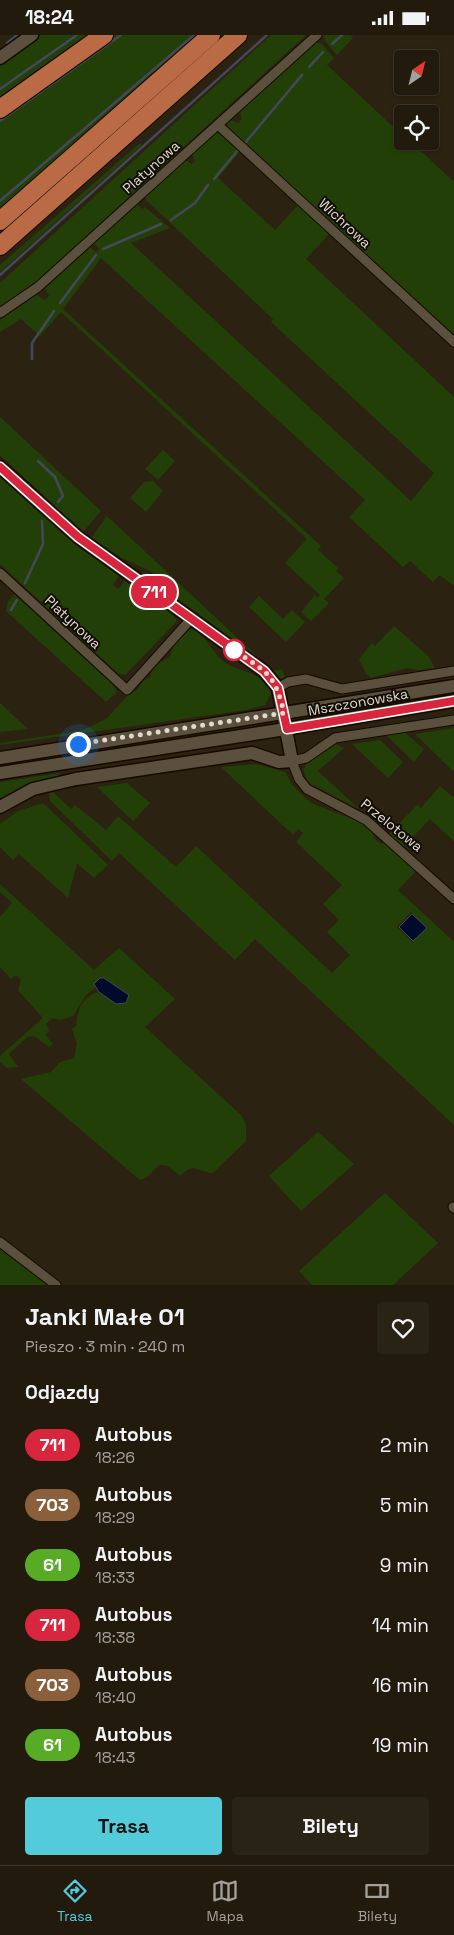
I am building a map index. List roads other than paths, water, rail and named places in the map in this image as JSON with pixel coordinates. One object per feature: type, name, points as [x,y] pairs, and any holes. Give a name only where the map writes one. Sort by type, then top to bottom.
[{"type":"highway","points":[[0,109],[104,35]]},
{"type":"highway","points":[[0,221],[211,35]]},
{"type":"highway","points":[[0,246],[238,35]]},
{"type":"main road","points":[[0,58],[32,35]]},
{"type":"main road","points":[[0,467],[71,532],[256,665],[278,688]]},
{"type":"main road","name":"Mszczonowska","points":[[0,757],[454,686]]},
{"type":"main road","name":"Przelotowa","points":[[278,688],[292,761]]},
{"type":"main road","name":"Mszczonowska","points":[[0,773],[454,701]]},
{"type":"main road","points":[[0,807],[33,789],[83,778],[252,753],[278,762],[292,761]]},
{"type":"street","name":"Platynowa","points":[[0,313],[38,287],[317,35]]},
{"type":"street","name":"Wichrowa","points":[[218,125],[454,342]]},
{"type":"street","name":"Platynowa","points":[[0,573],[127,690],[191,619]]},
{"type":"street","points":[[278,688],[288,683],[306,679],[342,689],[454,671]]},
{"type":"street","points":[[292,761],[306,757],[335,737],[454,720]]},
{"type":"street","name":"Przelotowa","points":[[292,761],[299,779],[307,789],[366,820],[454,899]]},
{"type":"street","points":[[0,1242],[56,1285]]},
{"type":"water","points":[[412,914],[427,928],[413,941],[399,927]]},
{"type":"water","points":[[100,978],[104,978],[129,995],[126,1003],[116,1004],[99,992],[94,984]]},
{"type":"waterway","points":[[7,43],[17,35]]},
{"type":"waterway","points":[[0,89],[77,35]]},
{"type":"waterway","points":[[0,121],[121,35]]},
{"type":"waterway","points":[[0,201],[194,35]]},
{"type":"waterway","points":[[0,275],[267,35]]},
{"type":"waterway","points":[[332,44],[342,35]]},
{"type":"waterway","points":[[309,67],[323,52]]},
{"type":"waterway","points":[[245,143],[302,75]]},
{"type":"waterway","points":[[214,179],[238,150]]},
{"type":"waterway","points":[[171,220],[195,203],[208,185]]},
{"type":"waterway","points":[[103,249],[161,224]]},
{"type":"waterway","points":[[60,303],[96,255]]},
{"type":"waterway","points":[[32,359],[32,343],[54,311]]},
{"type":"waterway","points":[[38,461],[55,477],[63,496],[58,502]]},
{"type":"waterway","points":[[25,583],[43,544],[42,521]]},
{"type":"waterway","points":[[11,610],[17,600]]}]
